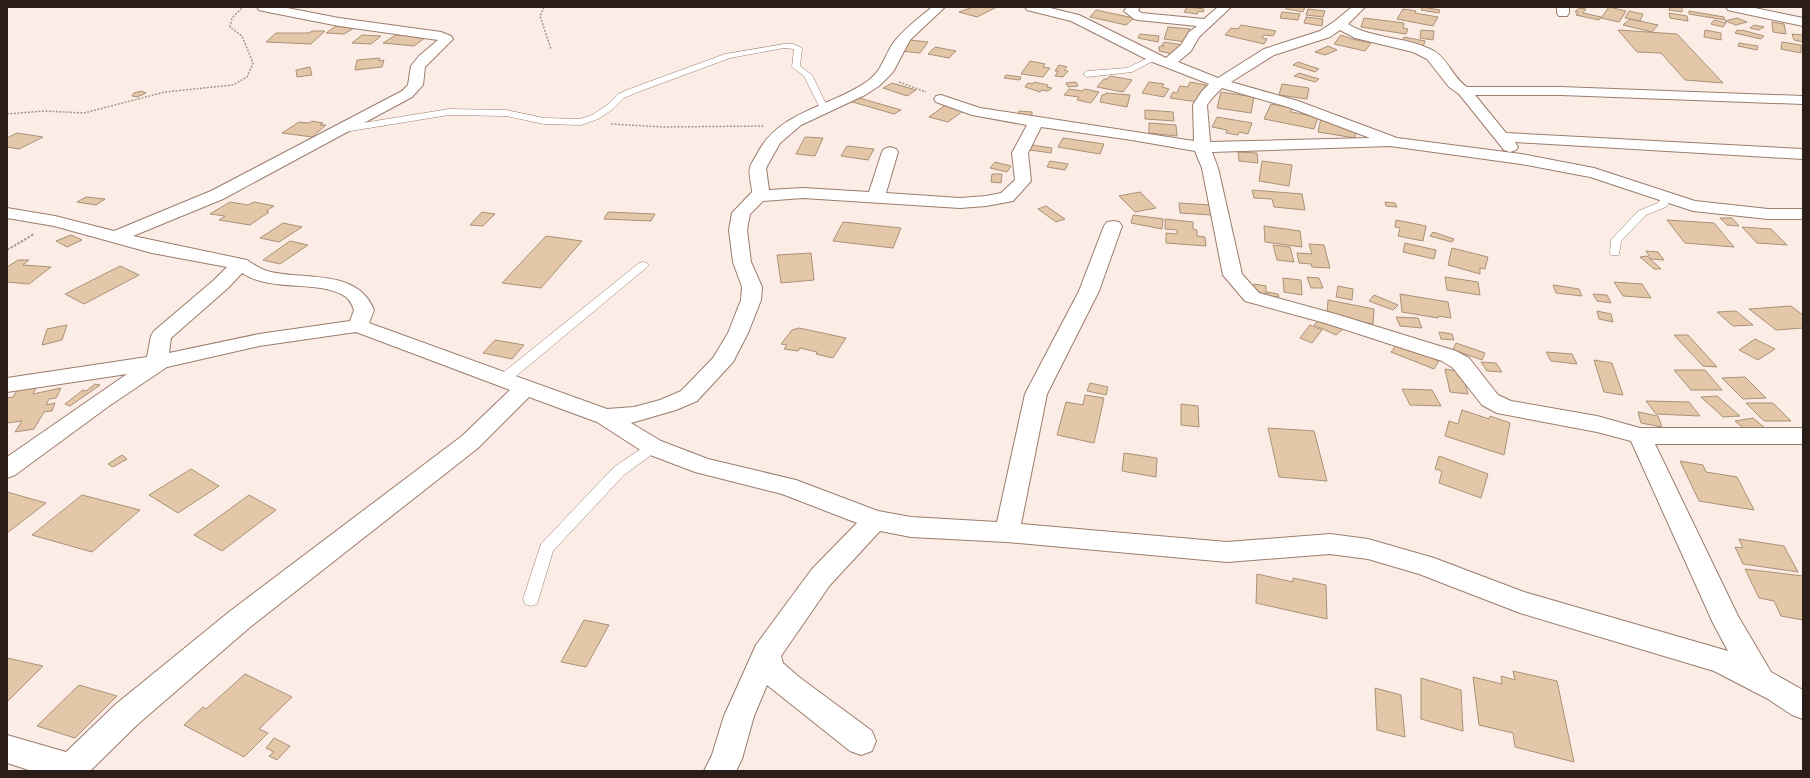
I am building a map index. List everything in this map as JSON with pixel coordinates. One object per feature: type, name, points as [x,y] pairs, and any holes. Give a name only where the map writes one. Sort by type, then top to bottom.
[{"type":"street","points":[[115,237],[217,195],[407,94],[416,88],[418,81],[418,67],[446,39],[441,36],[339,22],[263,7]]},
{"type":"street","points":[[605,417],[635,415],[668,405],[689,396],[722,362],[738,333],[751,300],[752,287],[742,262],[738,230],[742,213],[751,202],[762,193],[758,168],[769,146],[796,122],[860,92],[882,76],[886,72],[899,45],[905,37],[938,7]]},
{"type":"street","points":[[1031,7],[1075,18],[1162,60],[1220,83],[1293,104],[1339,120],[1394,142]]},
{"type":"street","points":[[1134,7],[1130,11],[1138,16],[1207,23]]},
{"type":"street","points":[[1162,60],[1186,48],[1194,35],[1225,7]]},
{"type":"street","points":[[1359,7],[1340,24],[1325,34],[1269,52],[1220,83],[1207,94],[1200,105],[1202,147],[1210,168],[1233,275],[1252,296],[1332,319],[1449,356],[1461,363],[1490,400],[1505,408],[1597,424],[1640,436],[1803,436]]},
{"type":"street","points":[[1732,7],[1803,22]]},
{"type":"street","points":[[1340,24],[1346,29],[1358,34],[1430,54],[1455,85],[1464,91],[1521,159]]},
{"type":"street","points":[[1464,91],[1561,91],[1798,99],[1803,112]]},
{"type":"street","points":[[942,99],[977,112],[1202,147],[1394,142],[1521,159],[1594,174],[1693,206],[1768,214],[1803,214]]},
{"type":"street","points":[[759,196],[803,193],[960,203],[986,201],[1007,197],[1023,181],[1020,152],[1036,122]]},
{"type":"street","points":[[1501,137],[1803,154]]},
{"type":"street","points":[[876,198],[890,152]]},
{"type":"street","points":[[7,213],[55,221],[152,247],[240,264],[254,273],[269,278],[314,282],[339,287],[353,293],[361,302],[364,310],[358,326]]},
{"type":"street","points":[[1007,532],[1036,394],[1089,291],[1113,226]]},
{"type":"street","points":[[7,469],[101,401],[158,363],[161,336],[221,284],[240,264]]},
{"type":"street","points":[[7,385],[158,363],[259,340],[358,326],[605,417],[654,447],[703,466],[787,486],[876,520],[911,527],[1007,532],[1227,552],[1330,544],[1368,549],[1425,565],[1520,602],[1722,661],[1760,680],[1803,706]]},
{"type":"street","points":[[7,749],[69,770],[127,714],[239,620],[470,442],[515,383]]},
{"type":"street","points":[[1640,436],[1727,623],[1760,680]]},
{"type":"street","points":[[720,771],[726,758],[739,716],[766,654],[821,577],[876,520]]},
{"type":"street","points":[[766,654],[771,670],[861,741]]},
{"type":"lane","points":[[338,130],[449,112],[506,113],[544,121],[581,122],[595,117],[610,107],[621,96],[635,90],[728,56],[784,46],[793,46],[798,48],[796,67],[808,75],[824,108]]},
{"type":"lane","points":[[1087,74],[1129,70],[1162,60]]},
{"type":"lane","points":[[1615,253],[1616,240],[1642,213],[1662,205],[1668,197]]},
{"type":"lane","points":[[515,383],[642,265]]},
{"type":"lane","points":[[531,599],[546,548],[619,471],[654,447]]},
{"type":"path","points":[[7,114],[44,111],[84,113],[165,92],[232,85],[247,77],[253,63],[242,36],[230,26],[232,18],[243,7]]},
{"type":"path","points":[[544,7],[540,16],[552,49]]},
{"type":"path","points":[[882,76],[942,99]]},
{"type":"path","points":[[581,122],[663,126],[729,127],[769,125]]},
{"type":"building","points":[[973,7],[997,7],[977,17],[959,12]]},
{"type":"building","points":[[1187,7],[1204,9],[1203,12],[1199,11],[1197,14],[1184,12]]},
{"type":"building","points":[[1286,7],[1305,7],[1303,12],[1286,9]]},
{"type":"building","points":[[1422,7],[1440,10],[1439,13],[1421,10]]},
{"type":"building","points":[[1609,7],[1626,11],[1619,22],[1601,18]]},
{"type":"building","points":[[1670,7],[1682,7],[1682,12],[1669,10]]},
{"type":"building","points":[[1579,8],[1586,9],[1583,13],[1601,17],[1599,20],[1576,15],[1578,12],[1575,12]]},
{"type":"building","points":[[1308,9],[1325,11],[1323,17],[1306,15]]},
{"type":"building","points":[[1403,9],[1416,11],[1415,13],[1438,17],[1433,26],[1397,19]]},
{"type":"building","points":[[1096,10],[1134,18],[1126,25],[1090,17]]},
{"type":"building","points":[[1629,11],[1643,14],[1640,21],[1625,18]]},
{"type":"building","points":[[1689,11],[1724,17],[1725,20],[1689,14]]},
{"type":"building","points":[[1282,12],[1300,14],[1298,20],[1280,18]]},
{"type":"building","points":[[1669,13],[1687,16],[1688,21],[1670,18]]},
{"type":"building","points":[[1306,17],[1323,19],[1322,26],[1304,23]]},
{"type":"building","points":[[1364,18],[1404,23],[1403,28],[1408,29],[1406,34],[1361,27]]},
{"type":"building","points":[[1737,18],[1747,22],[1736,25],[1725,21]]},
{"type":"building","points":[[1630,19],[1658,25],[1652,32],[1623,25]]},
{"type":"building","points":[[1714,20],[1726,23],[1723,27],[1711,24]]},
{"type":"building","points":[[1772,22],[1784,24],[1786,34],[1773,32]]},
{"type":"building","points":[[1241,25],[1276,31],[1273,36],[1264,35],[1262,38],[1267,39],[1264,44],[1225,35],[1231,28],[1238,29]]},
{"type":"building","points":[[1754,25],[1764,27],[1759,30],[1750,28]]},
{"type":"building","points":[[336,26],[354,28],[344,34],[326,33]]},
{"type":"building","points":[[1168,27],[1190,29],[1186,42],[1164,39]]},
{"type":"building","points":[[1421,30],[1434,31],[1433,40],[1420,38]]},
{"type":"building","points":[[1618,30],[1677,34],[1723,83],[1685,80],[1661,53],[1637,52]]},
{"type":"building","points":[[1705,30],[1721,33],[1721,40],[1704,37]]},
{"type":"building","points":[[1737,30],[1764,36],[1761,39],[1735,33]]},
{"type":"building","points":[[312,31],[325,31],[311,44],[266,42],[276,33],[309,33]]},
{"type":"building","points":[[1140,34],[1159,36],[1158,42],[1138,38]]},
{"type":"building","points":[[1792,34],[1803,35],[1803,42],[1794,40]]},
{"type":"building","points":[[362,35],[381,36],[371,44],[352,43]]},
{"type":"building","points":[[396,35],[426,37],[414,46],[383,43]]},
{"type":"building","points":[[1341,35],[1371,43],[1365,51],[1334,44]]},
{"type":"building","points":[[1404,37],[1425,41],[1423,47],[1402,44]]},
{"type":"building","points":[[910,40],[928,42],[920,53],[901,51]]},
{"type":"building","points":[[1164,42],[1184,45],[1177,55],[1159,51],[1160,49],[1158,48],[1160,46],[1164,46],[1162,45]]},
{"type":"building","points":[[1782,42],[1801,45],[1801,53],[1781,49]]},
{"type":"building","points":[[1739,43],[1758,46],[1757,50],[1738,46]]},
{"type":"building","points":[[1328,46],[1337,50],[1325,55],[1315,52]]},
{"type":"building","points":[[935,47],[956,51],[949,58],[928,54]]},
{"type":"building","points":[[380,58],[379,61],[384,60],[382,67],[355,70],[357,60]]},
{"type":"building","points":[[1030,61],[1045,64],[1043,67],[1050,68],[1043,77],[1021,74]]},
{"type":"building","points":[[1298,62],[1319,69],[1315,72],[1293,65]]},
{"type":"building","points":[[1059,65],[1067,67],[1064,70],[1068,71],[1063,77],[1055,76],[1058,71],[1055,71]]},
{"type":"building","points":[[310,67],[312,75],[297,77],[296,70]]},
{"type":"building","points":[[1299,73],[1319,79],[1315,82],[1294,76]]},
{"type":"building","points":[[1006,75],[1021,77],[1020,80],[1004,78]]},
{"type":"building","points":[[1110,76],[1132,80],[1123,92],[1097,87],[1104,79],[1107,79]]},
{"type":"building","points":[[1034,82],[1048,85],[1047,87],[1052,88],[1048,91],[1042,90],[1040,92],[1025,87],[1028,83],[1033,84]]},
{"type":"building","points":[[1076,82],[1078,86],[1068,87],[1066,83]]},
{"type":"building","points":[[1149,82],[1164,84],[1162,87],[1169,89],[1164,97],[1142,93]]},
{"type":"building","points":[[1190,82],[1206,85],[1198,102],[1170,98],[1173,92],[1177,93],[1180,86],[1188,87]]},
{"type":"building","points":[[892,83],[916,90],[907,96],[883,88]]},
{"type":"building","points":[[1282,84],[1309,88],[1307,99],[1279,95]]},
{"type":"building","points":[[1069,89],[1082,91],[1085,89],[1099,92],[1091,103],[1077,100],[1079,97],[1064,95]]},
{"type":"building","points":[[141,91],[146,93],[137,97],[132,96],[134,93]]},
{"type":"building","points":[[1221,92],[1254,97],[1251,113],[1217,108]]},
{"type":"building","points":[[1106,93],[1130,95],[1127,107],[1100,102],[1102,95],[1105,95]]},
{"type":"building","points":[[856,97],[901,110],[894,114],[849,101]]},
{"type":"building","points":[[1271,104],[1292,108],[1291,112],[1318,117],[1314,129],[1264,119]]},
{"type":"building","points":[[944,106],[954,107],[963,111],[948,122],[929,117]]},
{"type":"building","points":[[1145,110],[1173,112],[1174,121],[1145,119]]},
{"type":"building","points":[[1019,111],[1032,112],[1032,116],[1018,115]]},
{"type":"building","points":[[1217,117],[1252,123],[1248,134],[1239,132],[1238,135],[1226,133],[1227,130],[1212,127]]},
{"type":"building","points":[[1321,118],[1356,129],[1355,138],[1318,132]]},
{"type":"building","points":[[312,121],[323,123],[320,125],[326,125],[312,137],[282,133],[299,122],[309,123]]},
{"type":"building","points":[[1149,123],[1176,125],[1177,136],[1149,133]]},
{"type":"building","points":[[17,133],[43,137],[19,149],[7,147],[7,138]]},
{"type":"building","points":[[805,137],[823,138],[815,156],[796,154]]},
{"type":"building","points":[[1063,138],[1104,144],[1100,154],[1058,147]]},
{"type":"building","points":[[1032,145],[1052,148],[1051,153],[1030,150]]},
{"type":"building","points":[[847,146],[874,149],[868,160],[841,156]]},
{"type":"building","points":[[1238,152],[1257,153],[1258,163],[1239,161]]},
{"type":"building","points":[[1050,161],[1068,164],[1065,170],[1047,167]]},
{"type":"building","points":[[1262,161],[1292,165],[1289,186],[1259,181]]},
{"type":"building","points":[[995,162],[1011,166],[1007,172],[990,168]]},
{"type":"building","points":[[992,174],[1002,174],[1001,183],[991,182]]},
{"type":"building","points":[[1252,190],[1302,194],[1305,210],[1274,207],[1272,199],[1254,198]]},
{"type":"building","points":[[1140,192],[1156,208],[1135,212],[1119,196]]},
{"type":"building","points":[[86,197],[105,199],[96,205],[77,202]]},
{"type":"building","points":[[230,202],[248,205],[254,202],[274,206],[266,211],[269,212],[250,225],[219,220],[225,216],[210,214]]},
{"type":"building","points":[[1385,202],[1395,203],[1397,207],[1386,206]]},
{"type":"building","points":[[1179,203],[1211,205],[1212,215],[1180,213]]},
{"type":"building","points":[[1046,206],[1065,219],[1056,222],[1038,209]]},
{"type":"building","points":[[482,212],[495,214],[483,226],[470,225]]},
{"type":"building","points":[[608,212],[655,214],[651,221],[604,219]]},
{"type":"building","points":[[1133,215],[1163,219],[1162,229],[1131,223]]},
{"type":"building","points":[[1720,218],[1732,218],[1739,226],[1727,225]]},
{"type":"building","points":[[1165,219],[1193,222],[1193,229],[1197,230],[1197,236],[1205,237],[1206,246],[1166,243],[1166,233],[1177,234],[1177,230],[1165,229]]},
{"type":"building","points":[[1396,220],[1426,226],[1423,241],[1398,236],[1400,228],[1395,227]]},
{"type":"building","points":[[1667,220],[1714,223],[1734,247],[1685,243]]},
{"type":"building","points":[[843,222],[901,228],[893,248],[833,241]]},
{"type":"building","points":[[283,223],[302,227],[279,242],[260,238]]},
{"type":"building","points":[[1264,226],[1300,231],[1302,247],[1265,242]]},
{"type":"building","points":[[1742,227],[1771,229],[1787,245],[1757,243]]},
{"type":"building","points":[[1433,232],[1454,239],[1452,242],[1430,236]]},
{"type":"building","points":[[71,235],[82,240],[67,247],[56,241]]},
{"type":"building","points":[[546,236],[582,241],[541,288],[502,283]]},
{"type":"building","points":[[290,241],[308,245],[280,264],[263,260]]},
{"type":"building","points":[[1405,243],[1436,250],[1434,259],[1403,252]]},
{"type":"building","points":[[1309,244],[1324,245],[1330,268],[1312,267],[1311,264],[1299,263],[1297,253],[1312,254]]},
{"type":"building","points":[[1273,245],[1290,247],[1294,262],[1277,260]]},
{"type":"building","points":[[1452,248],[1488,257],[1485,269],[1480,268],[1480,274],[1448,265]]},
{"type":"building","points":[[1646,251],[1658,252],[1664,260],[1651,259]]},
{"type":"building","points":[[811,253],[814,280],[781,283],[777,255]]},
{"type":"building","points":[[1647,256],[1661,269],[1654,269],[1640,257]]},
{"type":"building","points":[[18,260],[29,260],[23,265],[51,267],[29,284],[7,282],[7,267]]},
{"type":"building","points":[[120,266],[139,275],[84,304],[65,294]]},
{"type":"building","points":[[1307,277],[1319,278],[1323,288],[1311,288]]},
{"type":"building","points":[[1445,277],[1478,282],[1480,295],[1447,290]]},
{"type":"building","points":[[1283,278],[1301,280],[1302,295],[1284,292]]},
{"type":"building","points":[[1614,282],[1642,284],[1651,298],[1623,296]]},
{"type":"building","points":[[1254,284],[1266,286],[1266,294],[1254,292]]},
{"type":"building","points":[[1553,285],[1579,289],[1582,296],[1556,293]]},
{"type":"building","points":[[1338,286],[1353,289],[1352,300],[1336,297]]},
{"type":"building","points":[[1267,292],[1278,294],[1279,297],[1268,296]]},
{"type":"building","points":[[1400,294],[1448,302],[1451,318],[1438,316],[1438,318],[1402,312]]},
{"type":"building","points":[[1593,294],[1607,295],[1611,303],[1597,301]]},
{"type":"building","points":[[1374,295],[1398,305],[1393,310],[1369,301]]},
{"type":"building","points":[[1328,300],[1374,309],[1373,324],[1327,315]]},
{"type":"building","points":[[1791,306],[1803,315],[1803,328],[1776,330],[1749,309]]},
{"type":"building","points":[[1597,311],[1611,314],[1613,322],[1599,319]]},
{"type":"building","points":[[1736,311],[1753,325],[1733,326],[1717,312]]},
{"type":"building","points":[[1396,317],[1418,318],[1422,328],[1400,326]]},
{"type":"building","points":[[1319,320],[1343,329],[1336,335],[1314,325]]},
{"type":"building","points":[[67,325],[62,340],[42,345],[47,329]]},
{"type":"building","points":[[1310,325],[1322,330],[1312,343],[1300,338]]},
{"type":"building","points":[[799,328],[846,338],[833,358],[800,348],[798,351],[784,349],[787,345],[781,344],[792,330]]},
{"type":"building","points":[[1439,332],[1452,334],[1454,340],[1441,339]]},
{"type":"building","points":[[1674,335],[1688,335],[1717,367],[1703,366]]},
{"type":"building","points":[[1755,339],[1775,349],[1758,360],[1739,350]]},
{"type":"building","points":[[495,340],[524,345],[512,359],[483,353]]},
{"type":"building","points":[[1456,343],[1485,353],[1482,360],[1453,350]]},
{"type":"building","points":[[1397,344],[1439,361],[1434,369],[1391,352]]},
{"type":"building","points":[[1546,352],[1572,354],[1577,364],[1551,361]]},
{"type":"building","points":[[1594,360],[1612,363],[1623,395],[1604,392]]},
{"type":"building","points":[[1481,362],[1496,363],[1502,372],[1487,371]]},
{"type":"building","points":[[1445,369],[1462,372],[1468,394],[1450,392]]},
{"type":"building","points":[[1674,370],[1705,370],[1722,390],[1691,390]]},
{"type":"building","points":[[1745,377],[1766,398],[1743,399],[1722,378]]},
{"type":"building","points":[[1090,383],[1108,387],[1106,395],[1087,391]]},
{"type":"building","points":[[95,384],[100,385],[70,406],[65,404],[83,390],[86,391]]},
{"type":"building","points":[[37,386],[33,394],[61,388],[56,398],[49,399],[46,405],[55,403],[52,411],[44,412],[34,429],[15,432],[22,421],[7,423],[7,398],[13,397],[18,389]]},
{"type":"building","points":[[1402,389],[1432,390],[1441,406],[1410,405]]},
{"type":"building","points":[[1085,395],[1104,398],[1094,443],[1057,435],[1066,402],[1083,405]]},
{"type":"building","points":[[1717,396],[1740,416],[1723,417],[1701,397]]},
{"type":"building","points":[[1646,401],[1689,402],[1700,416],[1656,414]]},
{"type":"building","points":[[1746,403],[1773,403],[1791,421],[1764,421]]},
{"type":"building","points":[[1181,404],[1198,406],[1199,427],[1181,425]]},
{"type":"building","points":[[1462,410],[1489,419],[1490,416],[1510,423],[1504,455],[1445,436],[1449,421],[1458,424]]},
{"type":"building","points":[[1638,412],[1658,416],[1662,427],[1641,423]]},
{"type":"building","points":[[1753,418],[1765,428],[1747,431],[1735,421]]},
{"type":"building","points":[[1268,428],[1314,431],[1327,481],[1279,477]]},
{"type":"building","points":[[1124,453],[1157,458],[1156,477],[1122,471]]},
{"type":"building","points":[[122,455],[127,459],[113,467],[108,464]]},
{"type":"building","points":[[1439,456],[1488,474],[1481,498],[1439,483],[1442,471],[1435,469]]},
{"type":"building","points":[[1680,461],[1703,465],[1706,472],[1737,477],[1754,510],[1699,501]]},
{"type":"building","points":[[191,469],[219,486],[178,513],[149,495]]},
{"type":"building","points":[[7,492],[46,503],[7,533]]},
{"type":"building","points":[[82,495],[140,510],[92,552],[32,535]]},
{"type":"building","points":[[249,495],[276,510],[222,551],[194,535]]},
{"type":"building","points":[[1739,539],[1784,546],[1798,572],[1743,564],[1735,547],[1743,548]]},
{"type":"building","points":[[1745,569],[1803,576],[1803,620],[1781,616],[1774,601],[1759,598]]},
{"type":"building","points":[[1257,574],[1293,582],[1293,578],[1326,585],[1327,619],[1256,603]]},
{"type":"building","points":[[584,620],[609,625],[586,667],[561,662]]},
{"type":"building","points":[[7,658],[43,666],[7,702]]},
{"type":"building","points":[[1513,671],[1557,681],[1574,762],[1515,747],[1513,733],[1479,725],[1473,677],[1502,684],[1501,676],[1515,680]]},
{"type":"building","points":[[245,674],[292,697],[259,729],[268,733],[244,757],[184,725],[203,707],[206,709]]},
{"type":"building","points":[[1421,678],[1461,690],[1463,731],[1421,719]]},
{"type":"building","points":[[79,685],[117,696],[75,738],[37,726]]},
{"type":"building","points":[[1375,688],[1401,695],[1405,737],[1377,730]]},
{"type":"building","points":[[274,738],[290,746],[277,760],[269,756],[274,752],[266,748]]}]
